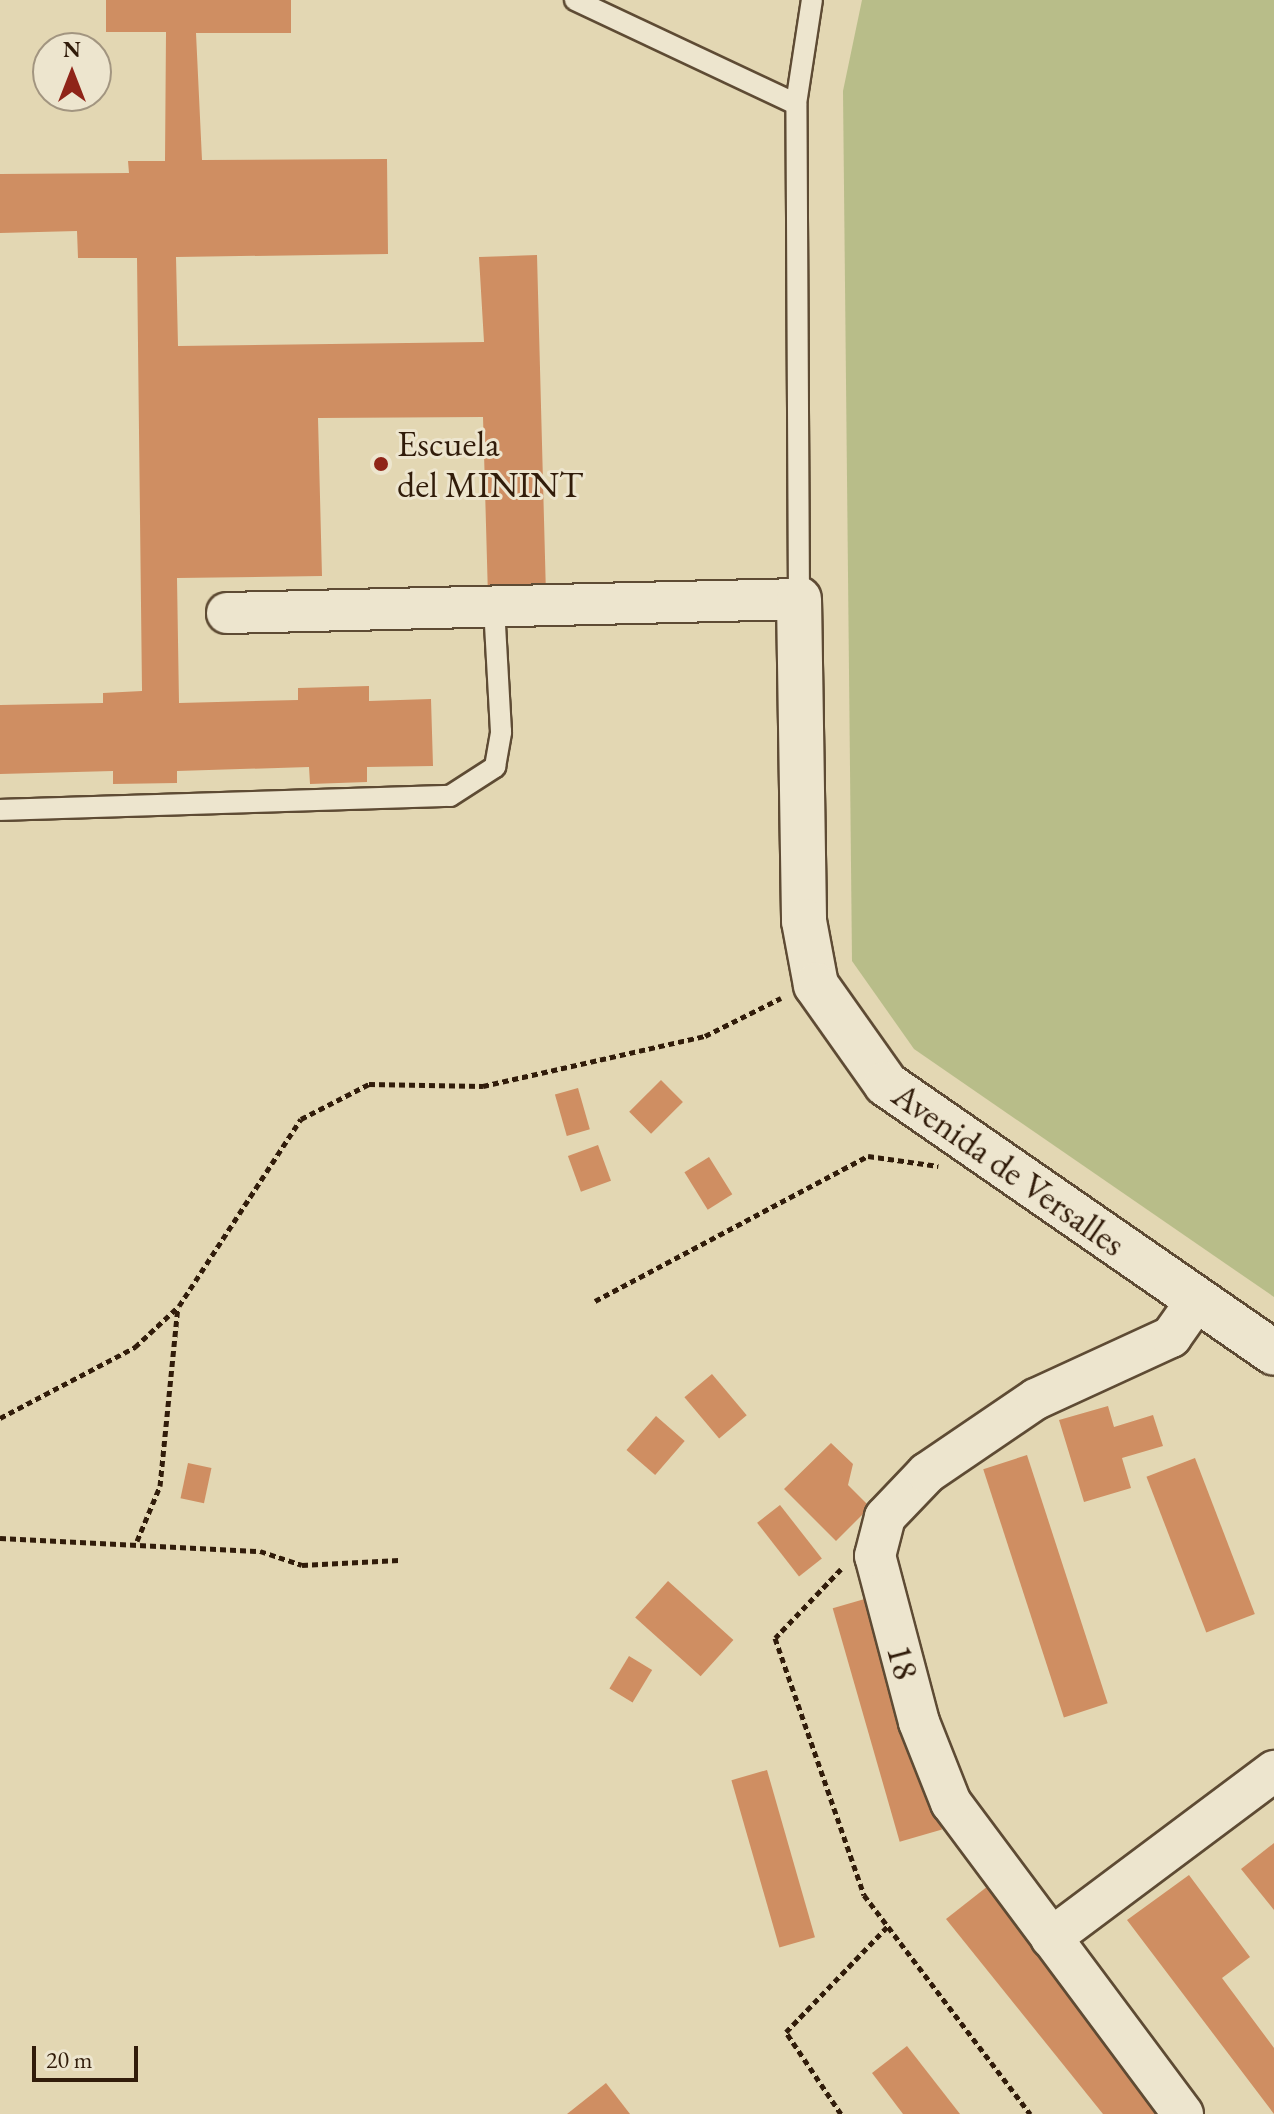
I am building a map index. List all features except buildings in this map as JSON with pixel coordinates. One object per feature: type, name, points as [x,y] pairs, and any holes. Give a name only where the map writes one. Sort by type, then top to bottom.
[{"type":"street","points":[[227,613],[799,599]]},
{"type":"street","name":"Avenida de Versalles","points":[[799,599],[804,921],[814,977],[886,1084],[1274,1353]]},
{"type":"street","points":[[877,1535],[896,1504],[966,1443],[1069,1382],[1157,1346],[1181,1328],[1197,1300]]},
{"type":"street","name":"18","points":[[877,1535],[878,1574],[945,1789],[975,1843],[1051,1938],[1183,2114]]},
{"type":"street","points":[[1051,1938],[1274,1771]]},
{"type":"lane","points":[[575,0],[796,104]]},
{"type":"lane","points":[[799,599],[796,104],[812,0]]},
{"type":"lane","points":[[0,810],[450,796],[495,767],[501,732],[494,608]]},
{"type":"path","points":[[0,1418],[135,1347],[179,1306],[301,1119],[369,1084],[483,1086],[705,1036],[814,977]]},
{"type":"path","points":[[595,1301],[868,1156],[930,1169],[979,1149]]},
{"type":"path","points":[[137,1541],[160,1486],[179,1306]]},
{"type":"path","points":[[877,1535],[775,1638],[864,1895],[1030,2114]]},
{"type":"path","points":[[0,1538],[137,1541],[182,1552],[260,1551],[302,1565],[399,1560]]},
{"type":"path","points":[[841,2114],[786,2032],[888,1926]]},
{"type":"green space","points":[[862,0],[1274,0],[1274,1297],[914,1049],[852,961],[843,91]]},
{"type":"place","name":"Escuela del MININT","points":[[381,464]]}]
